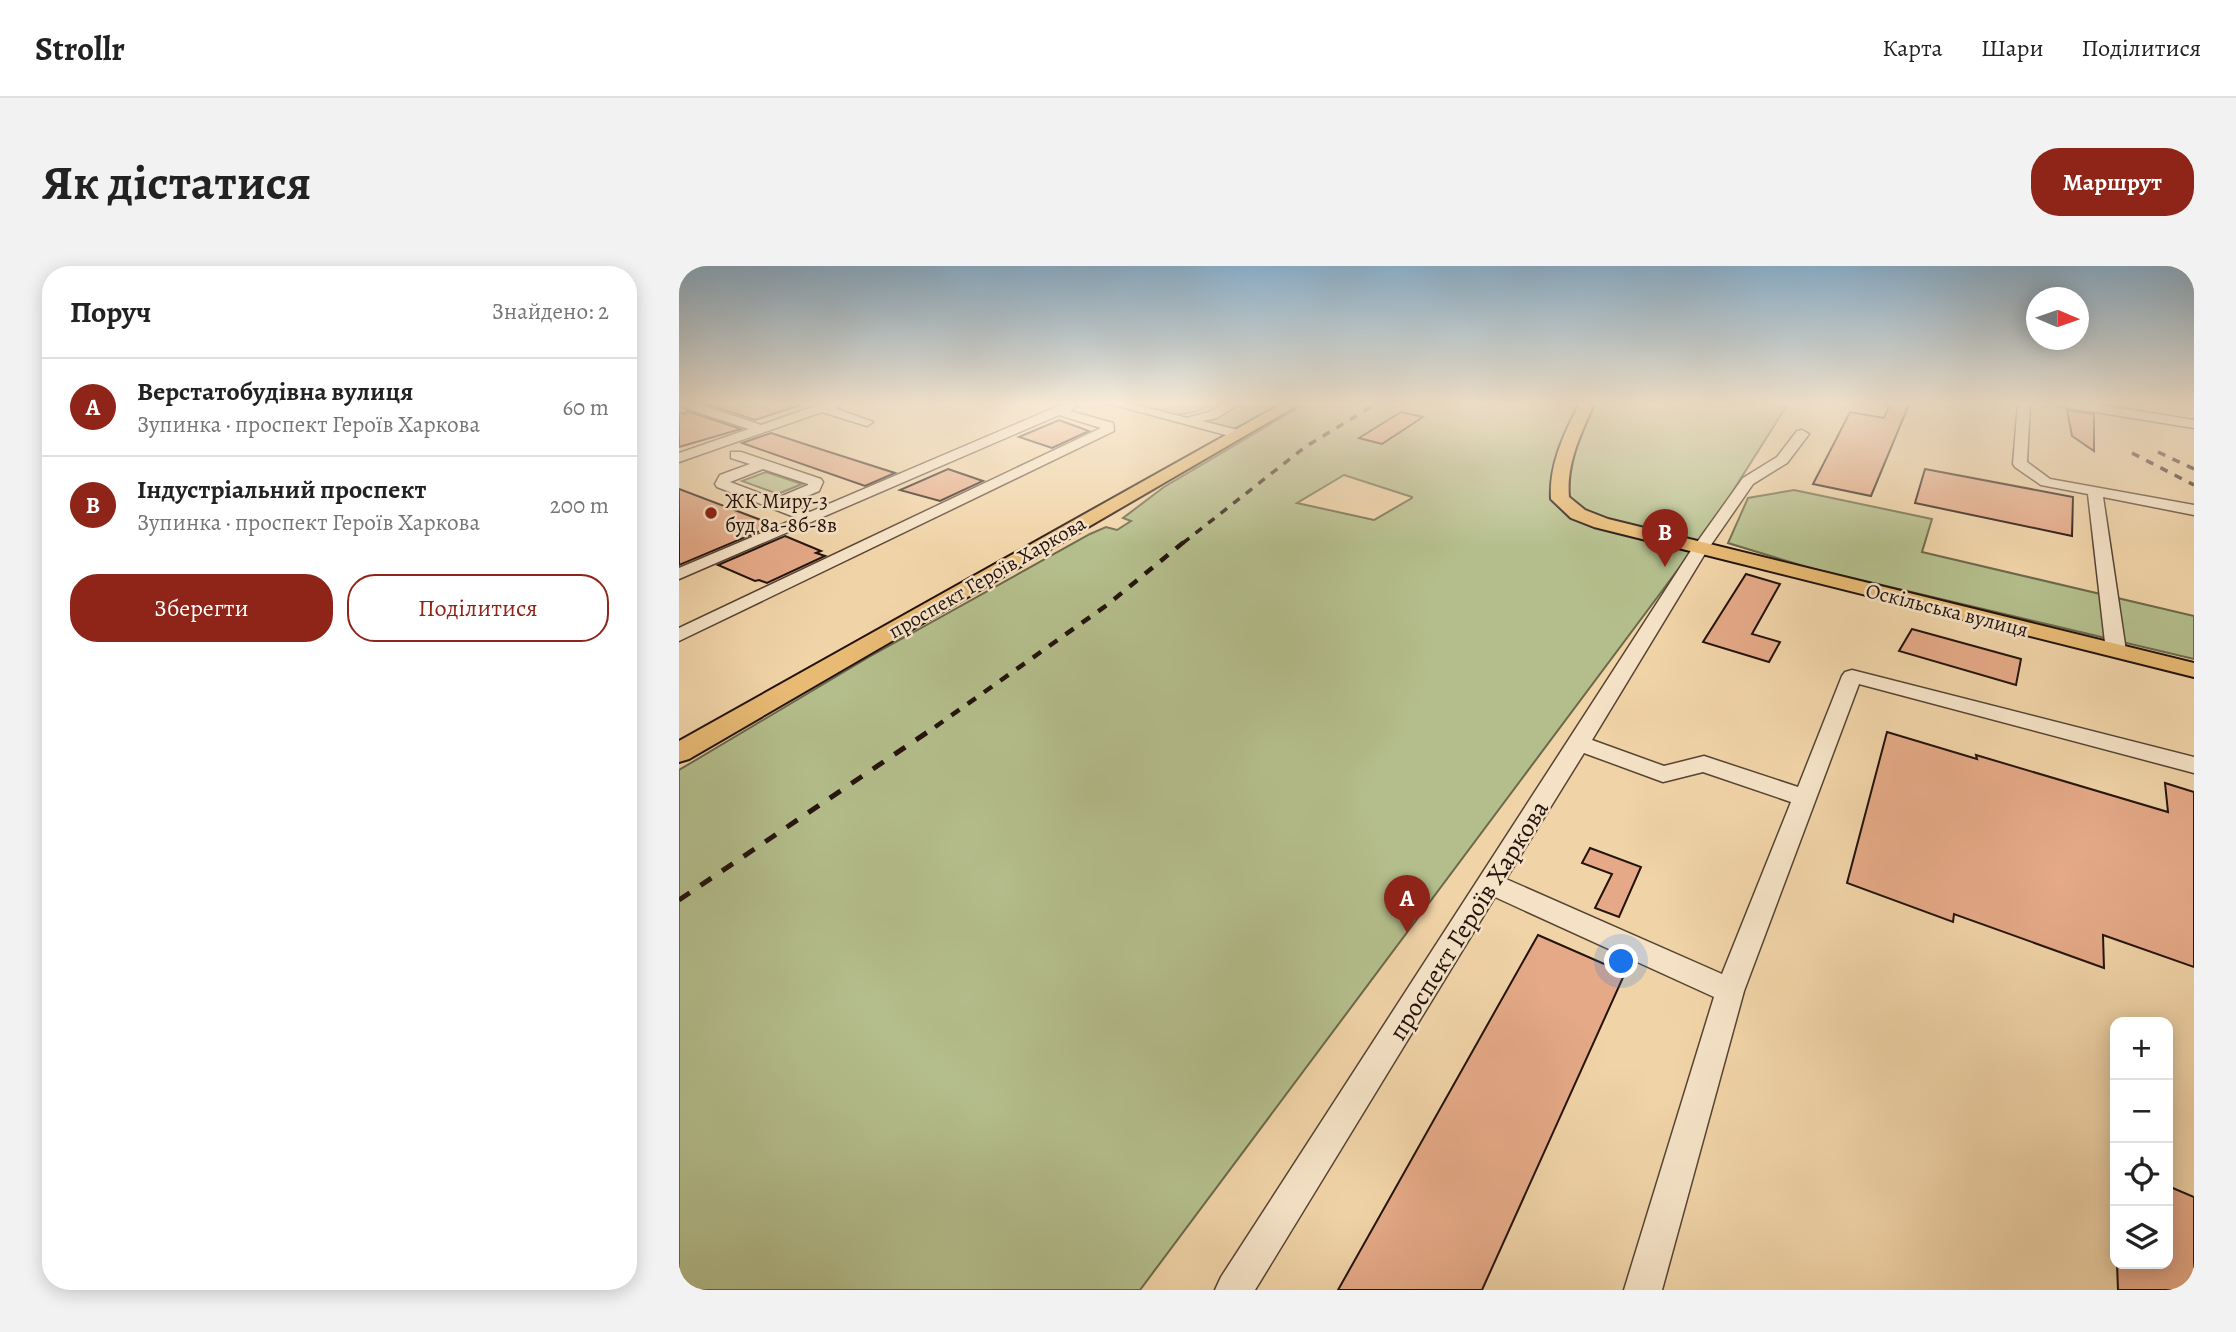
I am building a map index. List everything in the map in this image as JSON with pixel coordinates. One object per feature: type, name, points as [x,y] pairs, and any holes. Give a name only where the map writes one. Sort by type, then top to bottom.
[{"type":"main road","name":"проспект Героїв Харкова","points":[[679,753],[1209,450]]},
{"type":"main road","name":"Оскільська вулиця","points":[[1568,450],[1558,487],[1560,499],[1578,514],[1601,523],[1700,550],[2194,670]]},
{"type":"street","points":[[679,458],[702,450]]},
{"type":"street","points":[[679,635],[1068,450]]},
{"type":"street","name":"проспект Героїв Харкова","points":[[1234,1290],[1700,550],[1748,481],[1781,460],[1789,450]]},
{"type":"street","points":[[2021,450],[2020,464],[2046,482],[2194,510]]},
{"type":"street","points":[[736,455],[816,482],[814,488],[775,504]]},
{"type":"street","points":[[763,464],[725,478],[722,484],[809,517]]},
{"type":"street","points":[[2095,491],[2116,651]]},
{"type":"street","points":[[1643,1290],[1730,991],[1852,676],[2194,765]]},
{"type":"street","points":[[1579,743],[1663,774],[1704,764],[1805,798]]},
{"type":"street","points":[[1491,884],[1730,991]]},
{"type":"lane","points":[[679,574],[967,450]]},
{"type":"green space","points":[[1227,450],[1759,450],[1712,524],[1140,1290],[679,1290],[679,770],[869,657],[1090,534],[1106,527],[1117,530],[1131,521],[1123,518],[1164,487]],"holes":[[[1344,475],[1412,498],[1374,520],[1297,503]]]},
{"type":"green space","points":[[766,472],[802,484],[778,494],[742,481]]},
{"type":"green space","points":[[1794,490],[1932,519],[1922,552],[2194,616],[2194,659],[1810,568],[1728,543],[1748,498]]},
{"type":"building","points":[[761,450],[823,450],[895,473],[865,486]]},
{"type":"building","points":[[1831,450],[1890,450],[1871,496],[1813,484]]},
{"type":"building","points":[[948,469],[983,481],[940,501],[900,490]]},
{"type":"building","points":[[1925,469],[2073,497],[2072,536],[1915,503]]},
{"type":"building","name":"ЖК Миру-3 буд 8а-8б-8в","points":[[679,489],[753,517],[774,525],[679,565]]},
{"type":"building","points":[[785,536],[821,551],[816,553],[825,556],[767,583],[755,581],[718,565]]},
{"type":"building","points":[[1746,574],[1780,584],[1752,634],[1780,642],[1769,662],[1703,642]]},
{"type":"building","points":[[1912,629],[2021,659],[2016,685],[1899,651]]},
{"type":"building","points":[[1887,732],[1977,759],[1976,755],[2168,812],[2165,783],[2194,792],[2194,967],[2103,935],[2104,968],[1954,914],[1953,922],[1847,883]]},
{"type":"building","points":[[1590,848],[1641,867],[1619,917],[1595,908],[1612,874],[1582,863]]},
{"type":"building","points":[[1538,935],[1625,973],[1482,1290],[1338,1290]]},
{"type":"building","points":[[2173,1188],[2194,1197],[2194,1290],[2118,1290],[2117,1269],[2173,1269]]},
{"type":"railway","points":[[1183,543],[1301,450]]},
{"type":"railway","points":[[2158,452],[2194,469]]},
{"type":"railway","points":[[2132,453],[2194,485]]},
{"type":"railway","points":[[935,727],[1107,605],[1185,541]]},
{"type":"railway","points":[[679,900],[938,725]]},
{"type":"place","name":"ЖК Миру-3 буд 8а-8б-8в","points":[[711,513]]},
{"type":"place","name":"Індустріальний проспект","points":[[1665,567]]},
{"type":"place","name":"Верстатобудівна вулиця","points":[[1407,933]]}]
